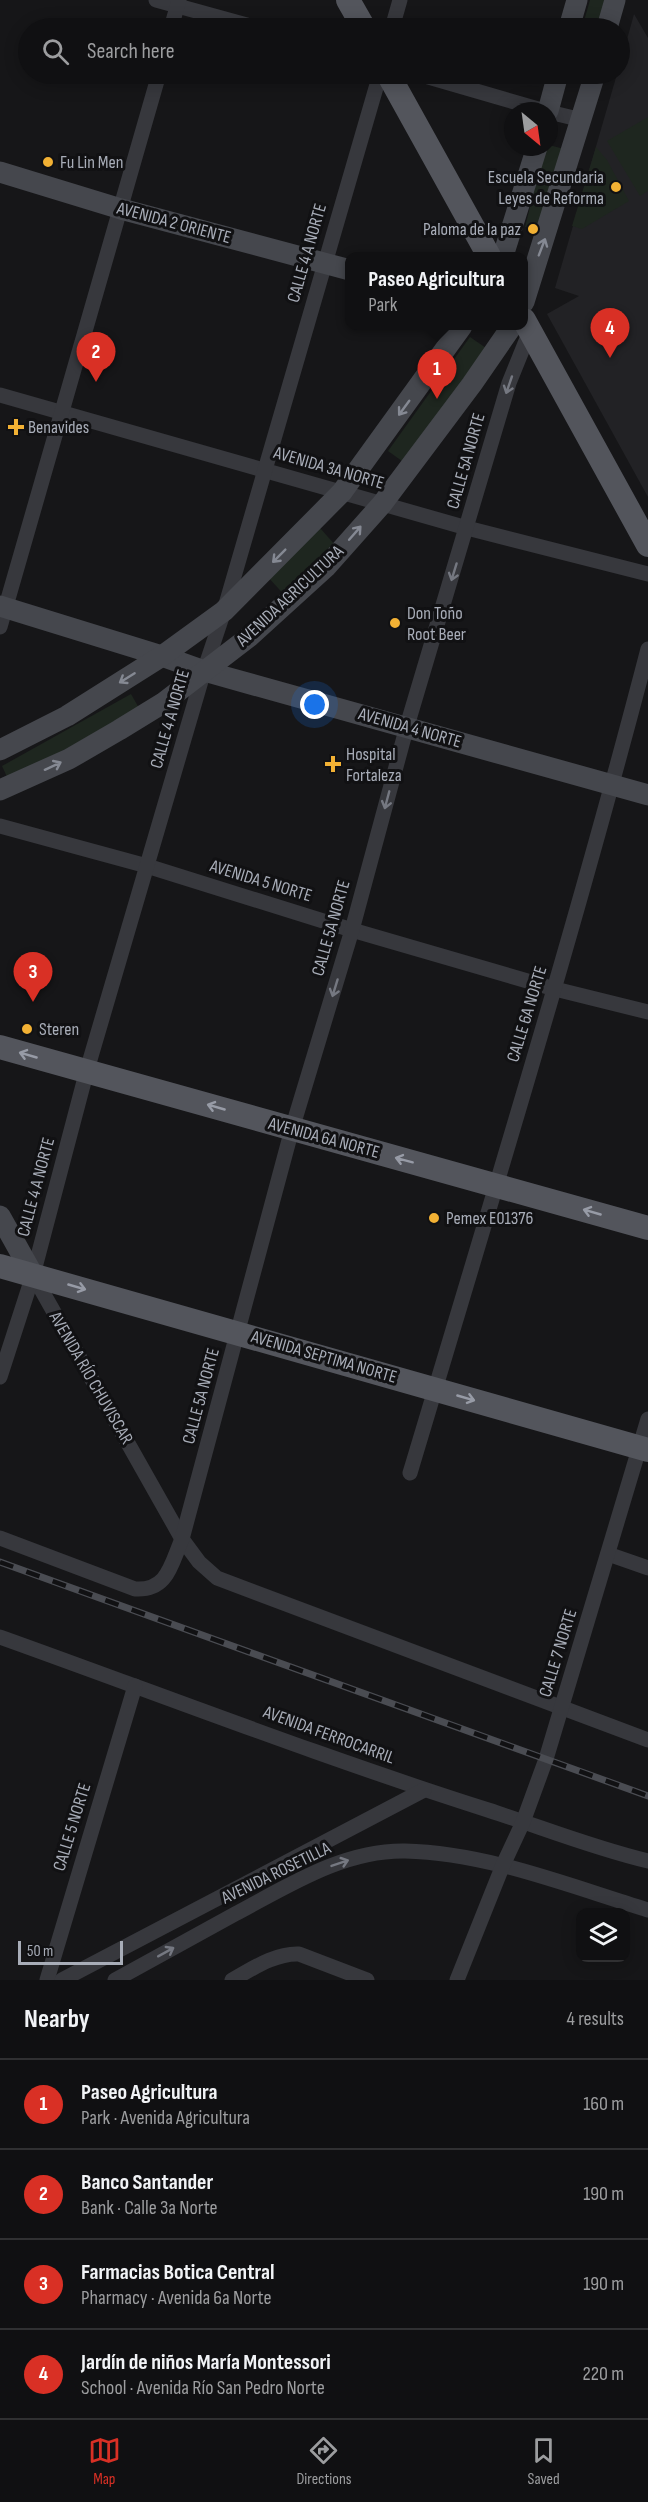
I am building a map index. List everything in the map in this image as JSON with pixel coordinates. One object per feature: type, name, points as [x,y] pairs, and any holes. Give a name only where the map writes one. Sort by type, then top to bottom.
[{"type":"main road","points":[[348,0],[358,18]]},
{"type":"main road","points":[[572,18],[577,0]]},
{"type":"main road","points":[[610,18],[615,0]]},
{"type":"main road","points":[[394,84],[487,252]]},
{"type":"main road","points":[[550,102],[555,84]]},
{"type":"main road","points":[[528,284],[547,232],[592,84]]},
{"type":"main road","points":[[504,252],[534,156]]},
{"type":"main road","name":"AVENIDA 2 ORIENTE","points":[[0,172],[121,209],[345,269]]},
{"type":"main road","name":"AVENIDA AGRICULTURA","points":[[0,750],[67,716],[162,656],[224,611],[342,492],[459,330]]},
{"type":"main road","name":"AVENIDA AGRICULTURA","points":[[0,790],[69,759],[163,703],[249,637],[326,567],[382,504],[512,330]]},
{"type":"main road","points":[[516,330],[648,545]]},
{"type":"main road","name":"AVENIDA 4 NORTE","points":[[2,613],[162,656],[204,671],[648,795]]},
{"type":"main road","name":"AVENIDA 6A NORTE","points":[[0,1047],[648,1228]]},
{"type":"main road","name":"AVENIDA RÍO CHUVISCAR","points":[[0,1216],[33,1275]]},
{"type":"main road","name":"AVENIDA SEPTIMA NORTE","points":[[0,1266],[644,1449]]},
{"type":"street","points":[[156,0],[178,3],[226,18]]},
{"type":"street","points":[[395,18],[400,0]]},
{"type":"street","points":[[174,18],[178,3]]},
{"type":"street","points":[[2,613],[63,413],[156,84]]},
{"type":"street","name":"CALLE 4 A NORTE","points":[[0,1377],[33,1275],[87,1070],[204,671],[224,611],[377,84]]},
{"type":"street","points":[[453,84],[516,102]]},
{"type":"street","points":[[558,114],[582,120]]},
{"type":"street","name":"CALLE 5A NORTE","points":[[0,1538],[135,1589],[146,1590],[160,1584],[182,1539],[292,1129],[352,930],[407,726],[509,383],[514,330]]},
{"type":"street","name":"AVENIDA 3A NORTE","points":[[0,395],[467,528],[648,574]]},
{"type":"street","name":"CALLE 6A NORTE","points":[[410,1473],[555,989],[613,786],[648,649]]},
{"type":"street","name":"AVENIDA 5 NORTE","points":[[0,826],[147,866],[352,930],[555,989],[648,1012]]},
{"type":"street","name":"AVENIDA RÍO CHUVISCAR","points":[[33,1275],[182,1539]]},
{"type":"street","name":"CALLE 7 NORTE","points":[[457,1980],[503,1865],[524,1822],[562,1709],[608,1554],[644,1449],[648,1419]]},
{"type":"street","points":[[182,1539],[208,1571],[231,1585],[648,1740]]},
{"type":"street","points":[[608,1554],[648,1568]]},
{"type":"street","name":"AVENIDA FERROCARRIL","points":[[0,1637],[424,1790],[578,1842],[648,1861]]},
{"type":"street","name":"CALLE 5 NORTE","points":[[46,1980],[135,1686]]},
{"type":"street","name":"AVENIDA ROSETILLA","points":[[62,1980],[424,1790]]},
{"type":"street","name":"AVENIDA ROSETILLA","points":[[115,1980],[303,1877],[343,1861],[403,1851],[450,1855],[503,1865]]},
{"type":"street","points":[[503,1865],[648,1910]]},
{"type":"street","points":[[232,1980],[254,1973],[281,1956],[299,1954],[361,1979]]},
{"type":"shaded area","points":[[590,0],[606,0],[601,18],[585,18]]},
{"type":"shaded area","points":[[634,14],[648,38],[648,497],[547,314],[579,296],[555,288],[614,84],[630,84],[630,29]]},
{"type":"shaded area","points":[[648,117],[648,191],[640,196],[607,141]]},
{"type":"shaded area","points":[[558,147],[568,150],[547,232],[525,227],[543,156],[558,156]]},
{"type":"shaded area","points":[[596,147],[607,160],[629,201],[582,229],[572,226]]},
{"type":"shaded area","points":[[470,337],[486,348],[409,466],[388,451]]},
{"type":"shaded area","points":[[320,528],[336,546],[289,600],[267,576]]},
{"type":"shaded area","points":[[131,694],[139,708],[9,781],[2,766]]},
{"type":"railway","points":[[0,1562],[648,1796]]},
{"type":"place","name":"Fu Lin Men","points":[[48,162]]},
{"type":"place","name":"Escuela Secundaria Leyes de Reforma","points":[[616,187]]},
{"type":"place","name":"Paloma de la paz","points":[[533,229]]},
{"type":"place","name":"Jardín de niños María Montessori","points":[[610,358]]},
{"type":"place","name":"Banco Santander","points":[[96,382]]},
{"type":"place","name":"Paseo Agricultura","points":[[437,399]]},
{"type":"place","name":"Benavides","points":[[16,427]]},
{"type":"place","name":"Don Toño Root Beer","points":[[395,623]]},
{"type":"place","name":"Hospital Fortaleza","points":[[333,764]]},
{"type":"place","name":"Farmacias Botica Central","points":[[33,1002]]},
{"type":"place","name":"Steren","points":[[27,1029]]},
{"type":"place","name":"Pemex E01376","points":[[434,1218]]}]
